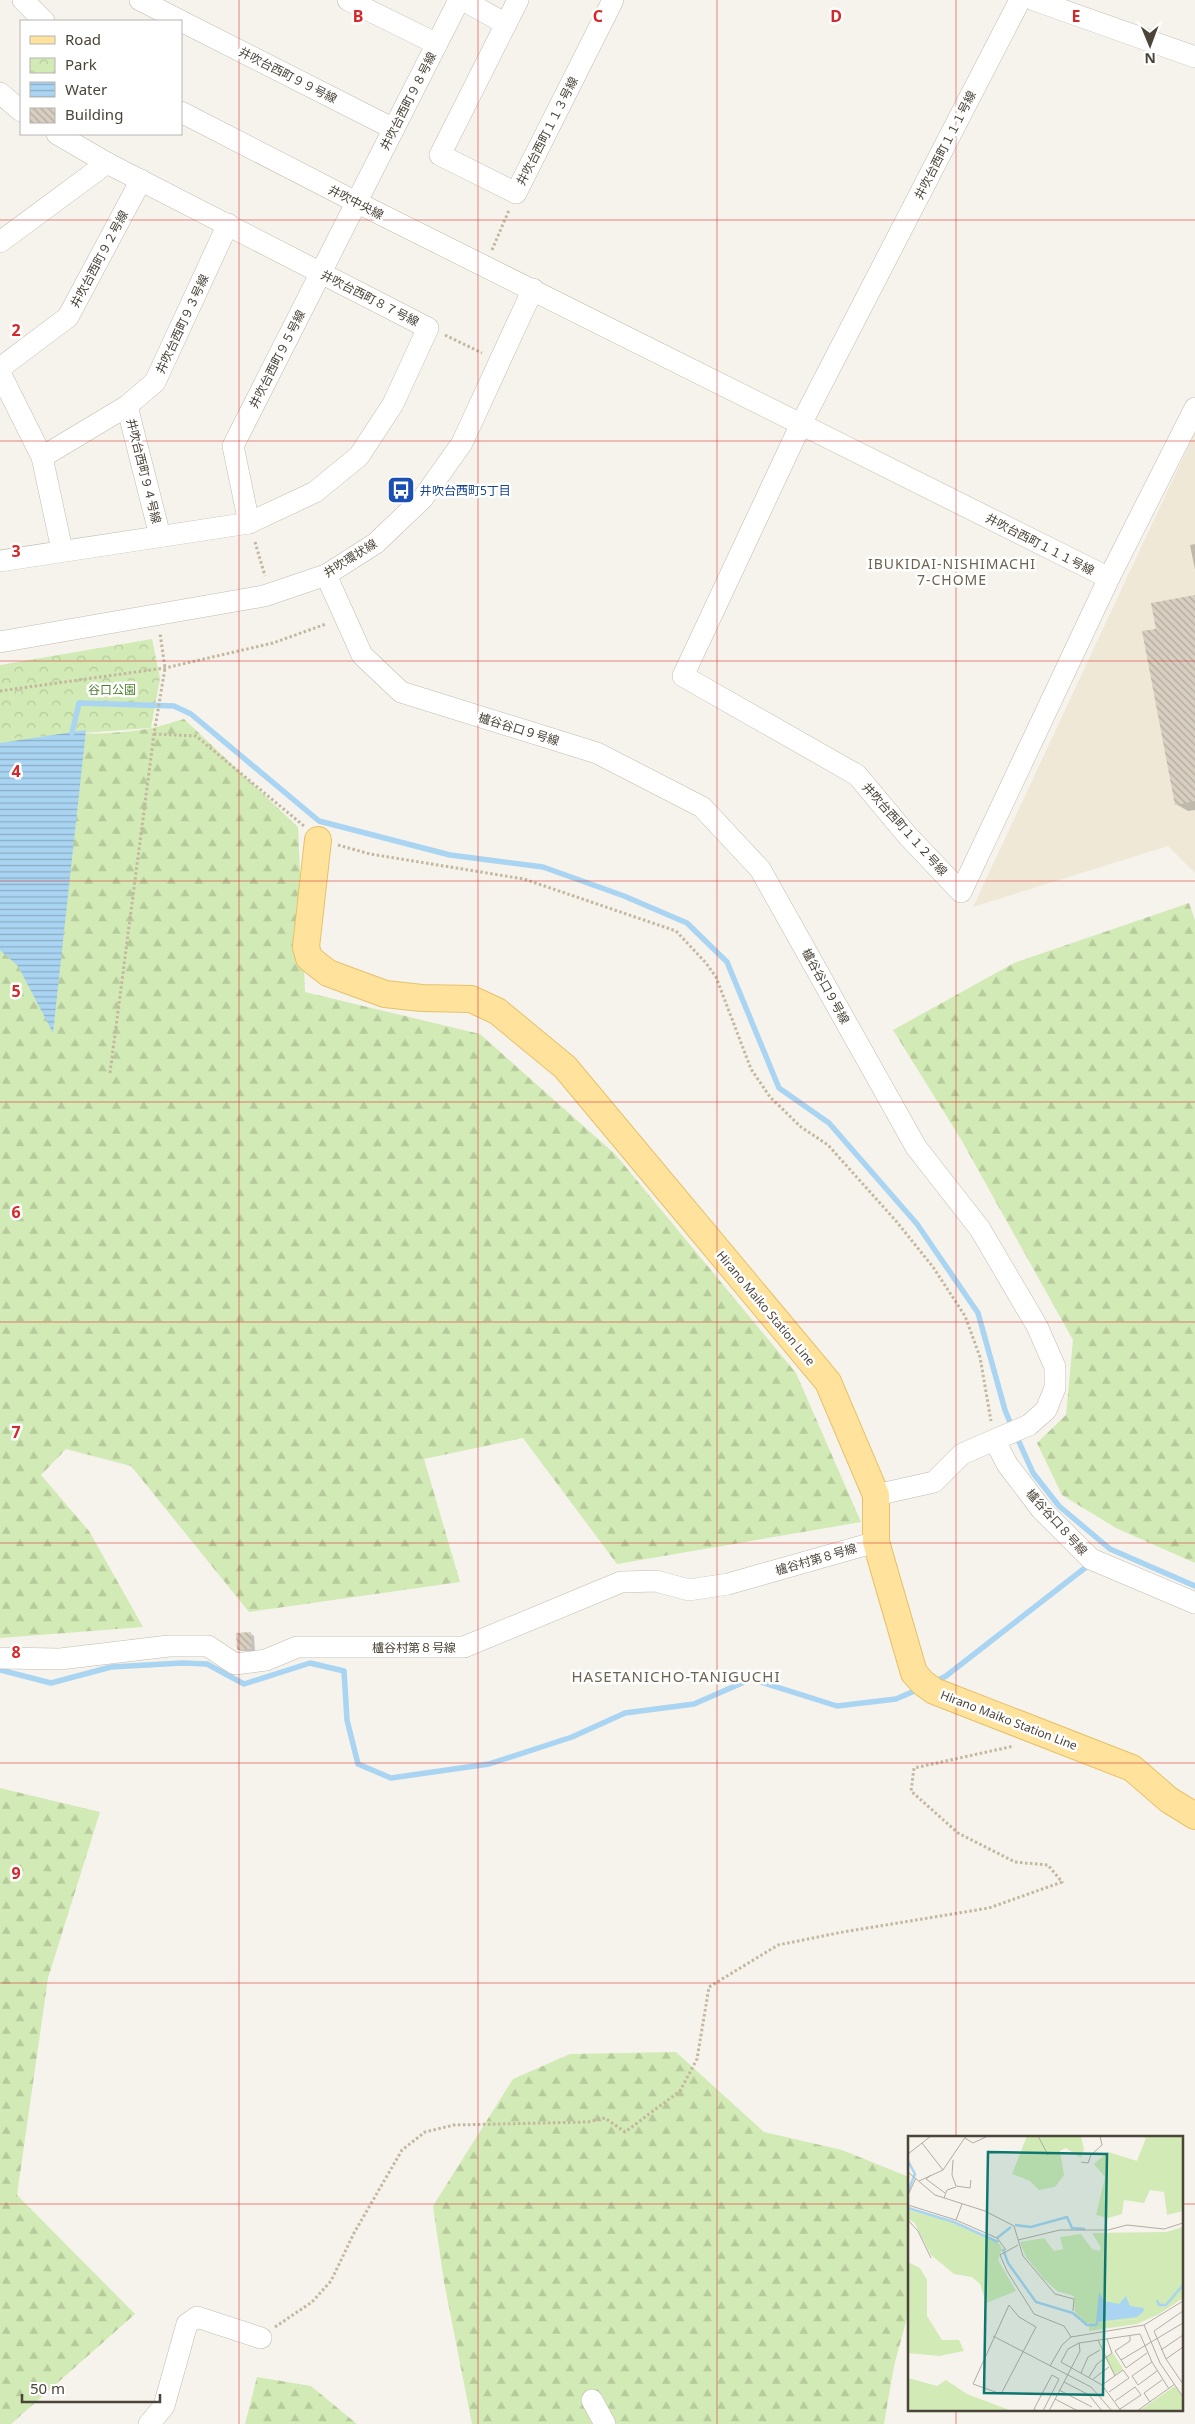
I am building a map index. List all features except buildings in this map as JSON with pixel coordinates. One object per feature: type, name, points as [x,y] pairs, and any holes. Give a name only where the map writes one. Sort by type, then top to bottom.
[{"type":"main road","name":"Hirano Maiko Station Line","points":[[318,840],[306,948],[309,958],[328,973],[386,994],[422,998],[471,999],[498,1011],[565,1067],[828,1382],[876,1495],[876,1542],[914,1673],[928,1687],[1132,1768],[1169,1800],[1195,1816]]},
{"type":"street","points":[[23,0],[43,20]]},
{"type":"street","name":"井吹台西町９９号線","points":[[140,0],[179,20]]},
{"type":"street","points":[[348,0],[437,44]]},
{"type":"street","points":[[461,0],[506,24]]},
{"type":"street","name":"井吹台西町９８号線","points":[[356,202],[461,0]]},
{"type":"street","name":"井吹台西町１１３号線","points":[[518,0],[440,155],[516,193],[613,0]]},
{"type":"street","name":"井吹台西町１１１号線","points":[[801,424],[1020,0]]},
{"type":"street","points":[[1034,0],[1195,57]]},
{"type":"street","name":"井吹台西町９９号線","points":[[182,22],[394,129]]},
{"type":"street","name":"井吹中央線","points":[[182,113],[356,202],[533,289]]},
{"type":"street","name":"井吹台西町８７号線","points":[[0,561],[62,550],[249,523],[314,492],[359,456],[393,404],[428,328],[107,163],[59,135]]},
{"type":"street","points":[[0,242],[107,163]]},
{"type":"street","name":"井吹台西町９２号線","points":[[0,368],[68,317],[141,180]]},
{"type":"street","name":"井吹台西町９５号線","points":[[249,523],[233,446],[356,202]]},
{"type":"street","name":"井吹台西町９３号線","points":[[42,457],[127,406],[155,382],[228,224]]},
{"type":"street","name":"井吹台西町１１１号線","points":[[533,289],[1108,578],[1195,408]]},
{"type":"street","name":"井吹環状線","points":[[0,642],[270,594],[326,575],[376,543],[423,498],[462,443],[533,289]]},
{"type":"street","points":[[0,373],[42,457],[62,550]]},
{"type":"street","name":"井吹台西町９４号線","points":[[127,406],[160,536]]},
{"type":"street","name":"井吹台西町１１２号線","points":[[801,424],[683,676],[857,775],[907,835],[961,892],[1108,578]]},
{"type":"street","name":"櫨谷谷口９号線","points":[[326,575],[362,655],[401,692],[597,753],[702,806],[760,869],[916,1147],[980,1229],[1037,1326],[1055,1367],[1055,1388],[1046,1410],[1010,1434],[962,1454],[934,1482],[876,1495]]},
{"type":"street","name":"櫨谷谷口８号線","points":[[1010,1434],[1007,1464],[1041,1509],[1091,1560],[1195,1603]]},
{"type":"street","name":"櫨谷村第８号線","points":[[0,1658],[60,1659],[169,1646],[208,1646],[235,1664],[266,1660],[297,1647],[464,1647],[621,1582],[656,1582],[689,1590],[728,1584],[876,1542]]},
{"type":"street","points":[[149,2424],[164,2406],[187,2324],[197,2317],[261,2338]]},
{"type":"street","points":[[592,2400],[605,2424]]},
{"type":"path","points":[[485,266],[516,193]]},
{"type":"path","points":[[428,328],[499,362]]},
{"type":"path","points":[[249,523],[270,594]]},
{"type":"path","points":[[110,1073],[154,734],[165,668],[158,615]]},
{"type":"path","points":[[0,691],[165,668],[273,643],[345,616]]},
{"type":"path","points":[[154,734],[196,736],[318,840],[370,854],[524,879],[676,931],[706,963],[716,977],[751,1069],[770,1097],[801,1127],[828,1145],[884,1207],[933,1267],[966,1316],[1010,1434]]},
{"type":"path","points":[[261,2338],[312,2302],[331,2281],[354,2233],[402,2150],[424,2132],[454,2125],[588,2122],[605,2118],[625,2132],[680,2090],[697,2059],[709,1987],[778,1945],[842,1932],[989,1908],[1062,1882],[1048,1865],[1015,1862],[958,1833],[911,1791],[914,1768],[1017,1745]]},
{"type":"shaded area","points":[[1195,432],[1195,873],[1168,846],[973,907]]},
{"type":"green space","name":"谷口公園","points":[[152,639],[160,678],[151,728],[0,739],[0,665]]},
{"type":"green space","points":[[184,719],[298,827],[305,992],[480,1034],[615,1154],[796,1373],[861,1522],[617,1564],[523,1438],[424,1459],[460,1582],[249,1612],[131,1466],[66,1449],[41,1475],[89,1531],[143,1627],[0,1638],[0,736],[92,734],[129,731],[152,728]]},
{"type":"green space","points":[[1189,903],[1195,920],[1195,1563],[1116,1528],[1062,1495],[1037,1443],[1066,1415],[1073,1340],[962,1141],[893,1030],[1014,963]]},
{"type":"green space","points":[[0,1788],[100,1812],[48,1978],[17,2195],[135,2314],[11,2424],[0,2424]]},
{"type":"green space","points":[[676,2052],[764,2132],[842,2150],[908,2177],[908,2314],[894,2366],[884,2424],[472,2424],[444,2282],[433,2206],[513,2079],[570,2054]]},
{"type":"green space","points":[[257,2377],[311,2386],[357,2424],[245,2424]]},
{"type":"water","points":[[86,730],[53,1033],[18,966],[0,950],[0,743]]},
{"type":"waterway","points":[[72,733],[79,703],[174,706],[191,714],[319,821],[450,855],[543,867],[624,896],[687,923],[727,962],[779,1088],[829,1123],[917,1224],[978,1313],[1005,1410],[1012,1427]]},
{"type":"waterway","points":[[1016,1435],[1033,1473],[1059,1506],[1110,1549],[1195,1586]]},
{"type":"waterway","points":[[934,1682],[946,1676],[1090,1564]]},
{"type":"waterway","points":[[0,1670],[51,1683],[111,1667],[182,1663],[207,1664],[244,1684],[310,1663],[344,1671],[347,1720],[358,1764],[391,1778],[489,1764],[572,1737],[625,1713],[694,1704],[751,1679],[837,1706],[896,1699],[919,1689]]},
{"type":"place","name":"井吹台西町5丁目","points":[[401,490]]},
{"type":"district","name":"IBUKIDAI-NISHIMACHI 7-CHOME","points":[[952,572]]},
{"type":"district","name":"HASETANICHO-TANIGUCHI","points":[[676,1676]]}]
